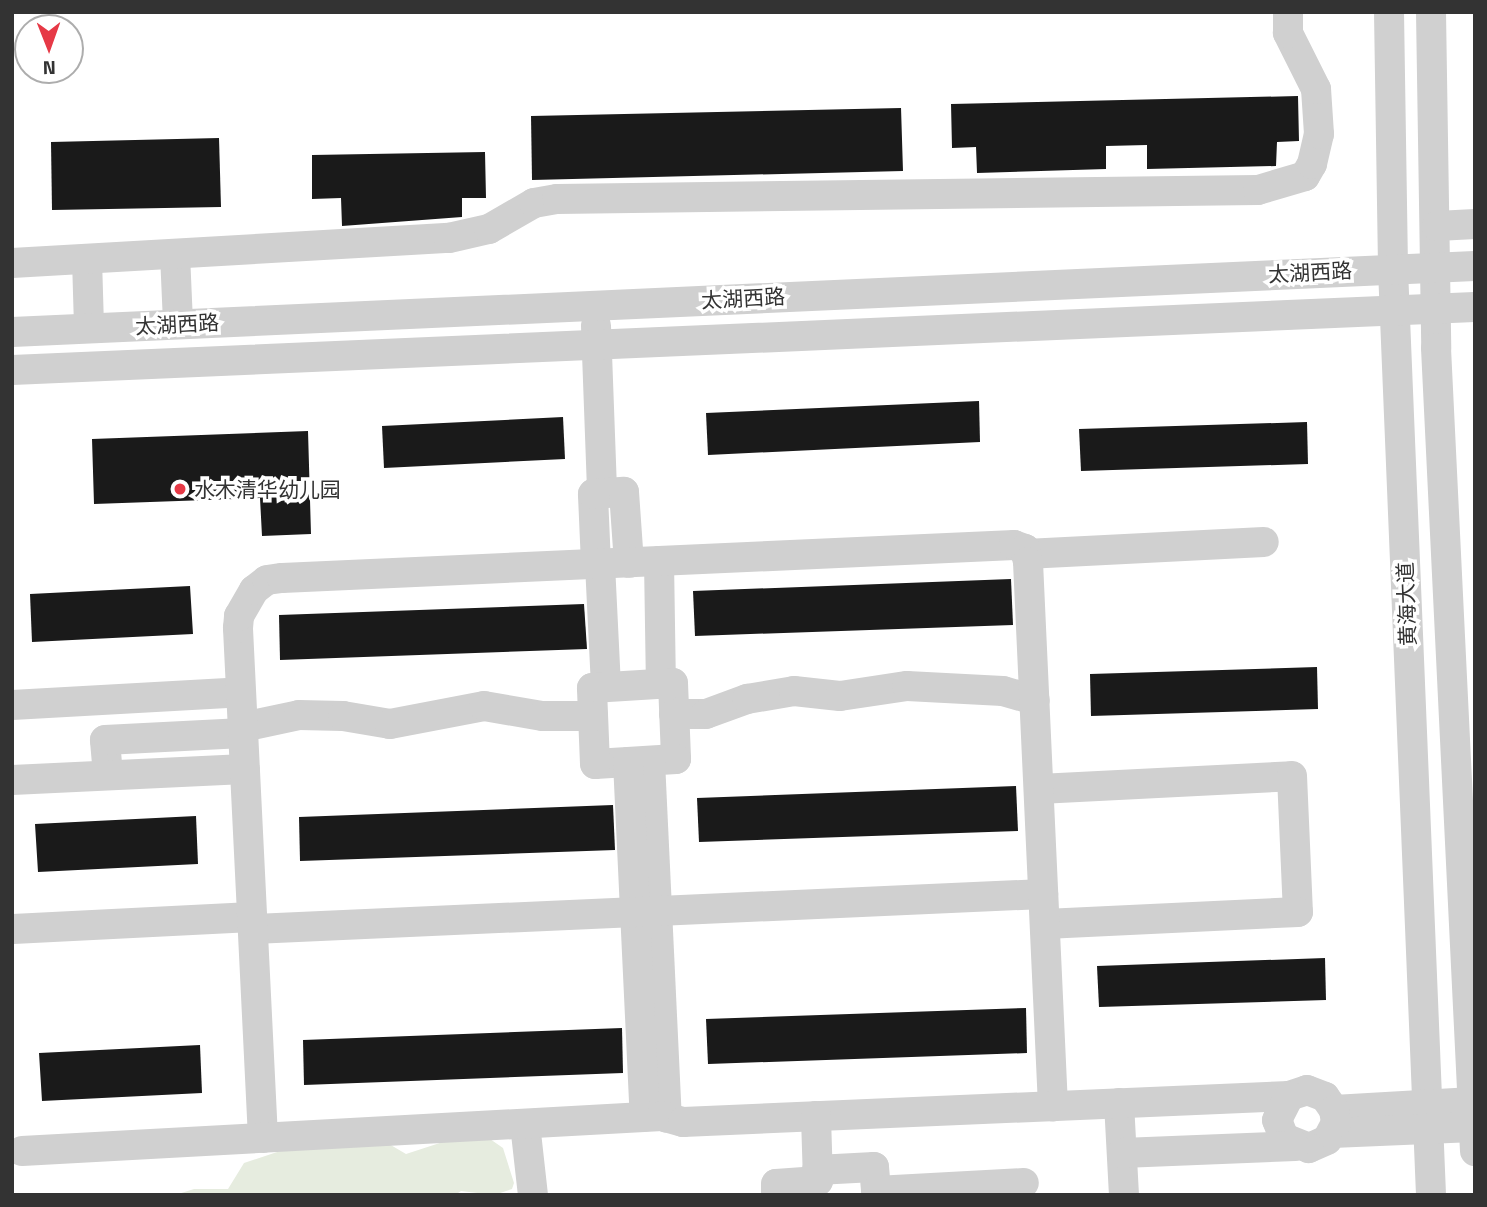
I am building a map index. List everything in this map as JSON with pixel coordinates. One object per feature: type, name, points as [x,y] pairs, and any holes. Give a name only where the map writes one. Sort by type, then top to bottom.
[{"type":"street","points":[[12,263],[449,238],[489,229],[534,203],[557,200],[1258,190],[1305,176],[1312,164],[1319,134],[1316,89],[1291,40],[1288,12]]},
{"type":"street","name":"黄海大道","points":[[1389,12],[1394,309],[1431,1195]]},
{"type":"street","name":"黄海大道","points":[[1431,12],[1437,309],[1474,1115]]},
{"type":"street","points":[[1437,226],[1475,224]]},
{"type":"street","points":[[175,254],[178,324]]},
{"type":"street","points":[[87,259],[89,328]]},
{"type":"street","name":"太湖西路","points":[[12,332],[1475,266]]},
{"type":"street","points":[[596,304],[602,493],[624,492],[608,563],[606,687]]},
{"type":"street","name":"太湖西路","points":[[12,370],[1475,307]]},
{"type":"street","points":[[263,1138],[239,617],[254,590],[267,580],[1014,545],[1027,554],[1264,542]]},
{"type":"street","points":[[1027,554],[1053,1106]]},
{"type":"street","points":[[659,561],[661,684]]},
{"type":"street","points":[[661,684],[673,684],[676,759],[595,764],[592,688],[661,684]]},
{"type":"street","points":[[674,714],[706,713],[747,699],[794,691],[840,696],[907,687],[1003,691],[1035,700]]},
{"type":"street","points":[[12,705],[241,692]]},
{"type":"street","points":[[108,775],[105,740],[243,730],[299,715],[344,716],[390,724],[484,706],[542,716],[593,716]]},
{"type":"street","points":[[639,762],[656,1117]]},
{"type":"street","points":[[12,780],[245,769]]},
{"type":"street","points":[[1039,789],[1292,776],[1298,912],[1045,924]]},
{"type":"street","points":[[13,929],[646,912],[1044,894]]},
{"type":"street","points":[[22,1151],[656,1117],[684,1122],[1289,1096],[1317,1092],[1333,1121]]},
{"type":"street","points":[[1289,1096],[1277,1120],[1284,1138],[1295,1146]]},
{"type":"street","points":[[1119,1103],[1124,1195]]},
{"type":"street","points":[[1427,1118],[1474,1115]]},
{"type":"street","points":[[1333,1121],[1474,1115]]},
{"type":"street","points":[[776,1195],[776,1184],[818,1181],[816,1116]]},
{"type":"street","points":[[1122,1153],[1319,1146],[1333,1121]]},
{"type":"street","points":[[525,1124],[533,1195]]},
{"type":"street","points":[[817,1170],[874,1167],[876,1191],[1024,1183]]},
{"type":"shaded area","points":[[490,1139],[503,1148],[514,1183],[512,1189],[494,1195],[461,1191],[455,1195],[175,1195],[194,1189],[228,1189],[244,1163],[295,1146],[389,1144],[406,1154],[449,1140]]},
{"type":"building","points":[[1298,96],[1299,141],[1277,142],[1276,166],[1147,169],[1147,145],[1106,146],[1106,169],[977,173],[976,147],[952,148],[951,104]]},
{"type":"building","points":[[901,108],[903,171],[532,180],[531,116]]},
{"type":"building","points":[[219,138],[221,207],[52,210],[51,142]]},
{"type":"building","points":[[485,152],[486,198],[462,198],[462,217],[342,226],[341,198],[312,199],[312,155]]},
{"type":"building","points":[[979,401],[980,442],[708,455],[706,413]]},
{"type":"building","points":[[563,417],[565,459],[384,468],[382,426]]},
{"type":"building","points":[[1307,422],[1308,464],[1081,471],[1079,429]]},
{"type":"building","points":[[308,431],[311,534],[262,536],[260,498],[94,504],[92,439]]},
{"type":"building","points":[[1011,579],[1013,625],[695,636],[693,591]]},
{"type":"building","points":[[190,586],[193,634],[32,642],[30,594]]},
{"type":"building","points":[[584,604],[587,649],[280,660],[279,615]]},
{"type":"building","points":[[1317,667],[1318,709],[1091,716],[1090,674]]},
{"type":"building","points":[[1016,786],[1018,831],[699,842],[697,798]]},
{"type":"building","points":[[613,805],[615,850],[300,861],[299,817]]},
{"type":"building","points":[[196,816],[198,864],[38,872],[35,824]]},
{"type":"building","points":[[1325,958],[1326,1000],[1099,1007],[1097,966]]},
{"type":"building","points":[[1026,1008],[1027,1053],[708,1064],[706,1019]]},
{"type":"building","points":[[622,1028],[623,1073],[304,1085],[303,1040]]},
{"type":"building","points":[[200,1045],[202,1093],[42,1101],[39,1053]]},
{"type":"place","name":"水木清华幼儿园","points":[[180,489]]}]
